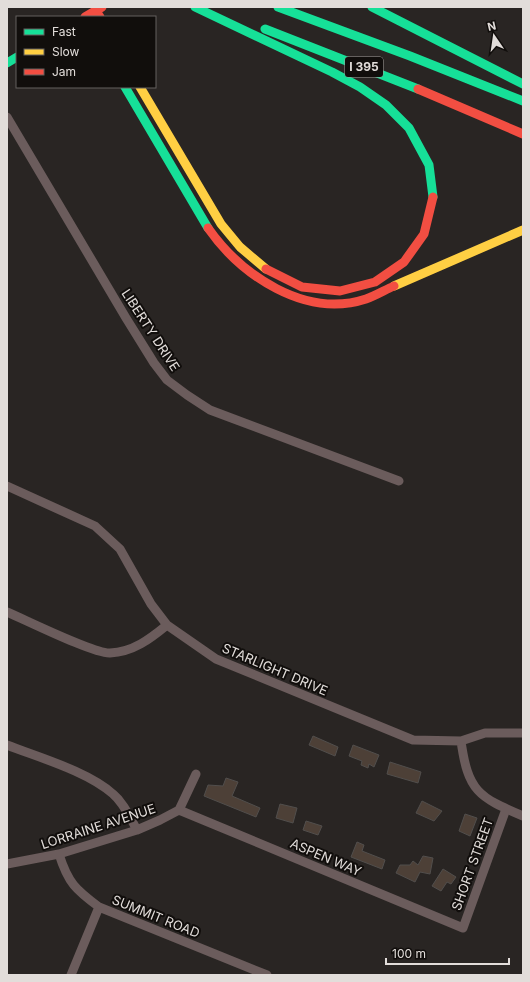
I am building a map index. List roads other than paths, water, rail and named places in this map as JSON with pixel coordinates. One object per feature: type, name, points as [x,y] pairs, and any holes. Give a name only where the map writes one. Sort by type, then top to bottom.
[{"type":"main road","points":[[141,88],[220,224],[246,254],[275,275],[294,285],[309,289],[330,292],[351,290],[372,284],[392,273],[403,263],[417,246],[430,215],[432,182],[430,169],[423,150],[402,119],[379,99],[344,78],[195,7]]},
{"type":"main road","name":"I 395","points":[[203,7],[344,59],[523,134]]},
{"type":"main road","name":"I 395","points":[[278,7],[410,56],[523,101]]},
{"type":"main road","points":[[372,7],[523,84]]},
{"type":"main road","points":[[88,16],[100,12]]},
{"type":"main road","points":[[7,63],[16,58]]},
{"type":"main road","points":[[126,88],[195,206],[218,240],[234,258],[251,273],[269,285],[290,295],[326,304],[365,299],[523,230]]},
{"type":"street","name":"LIBERTY DRIVE","points":[[7,117],[126,318],[154,363],[168,380],[210,410],[399,481]]},
{"type":"street","name":"STARLIGHT DRIVE","points":[[7,486],[95,526],[120,549],[151,604],[167,625],[216,659],[413,740],[461,741],[485,733],[523,733]]},
{"type":"street","points":[[7,612],[87,646],[109,653],[135,648],[154,637],[167,625]]},
{"type":"street","points":[[461,741],[464,762],[469,779],[483,797],[523,816]]},
{"type":"street","points":[[7,745],[92,779],[114,794],[127,811],[137,830]]},
{"type":"street","points":[[179,810],[196,774]]},
{"type":"street","name":"SHORT STREET","points":[[463,928],[506,809]]},
{"type":"street","name":"LORRAINE AVENUE","points":[[7,864],[59,854],[137,830],[179,810]]},
{"type":"street","name":"ASPEN WAY","points":[[179,810],[463,928]]},
{"type":"street","name":"SUMMIT ROAD","points":[[59,854],[64,872],[77,891],[99,907],[267,975]]},
{"type":"street","points":[[71,975],[99,907]]}]
